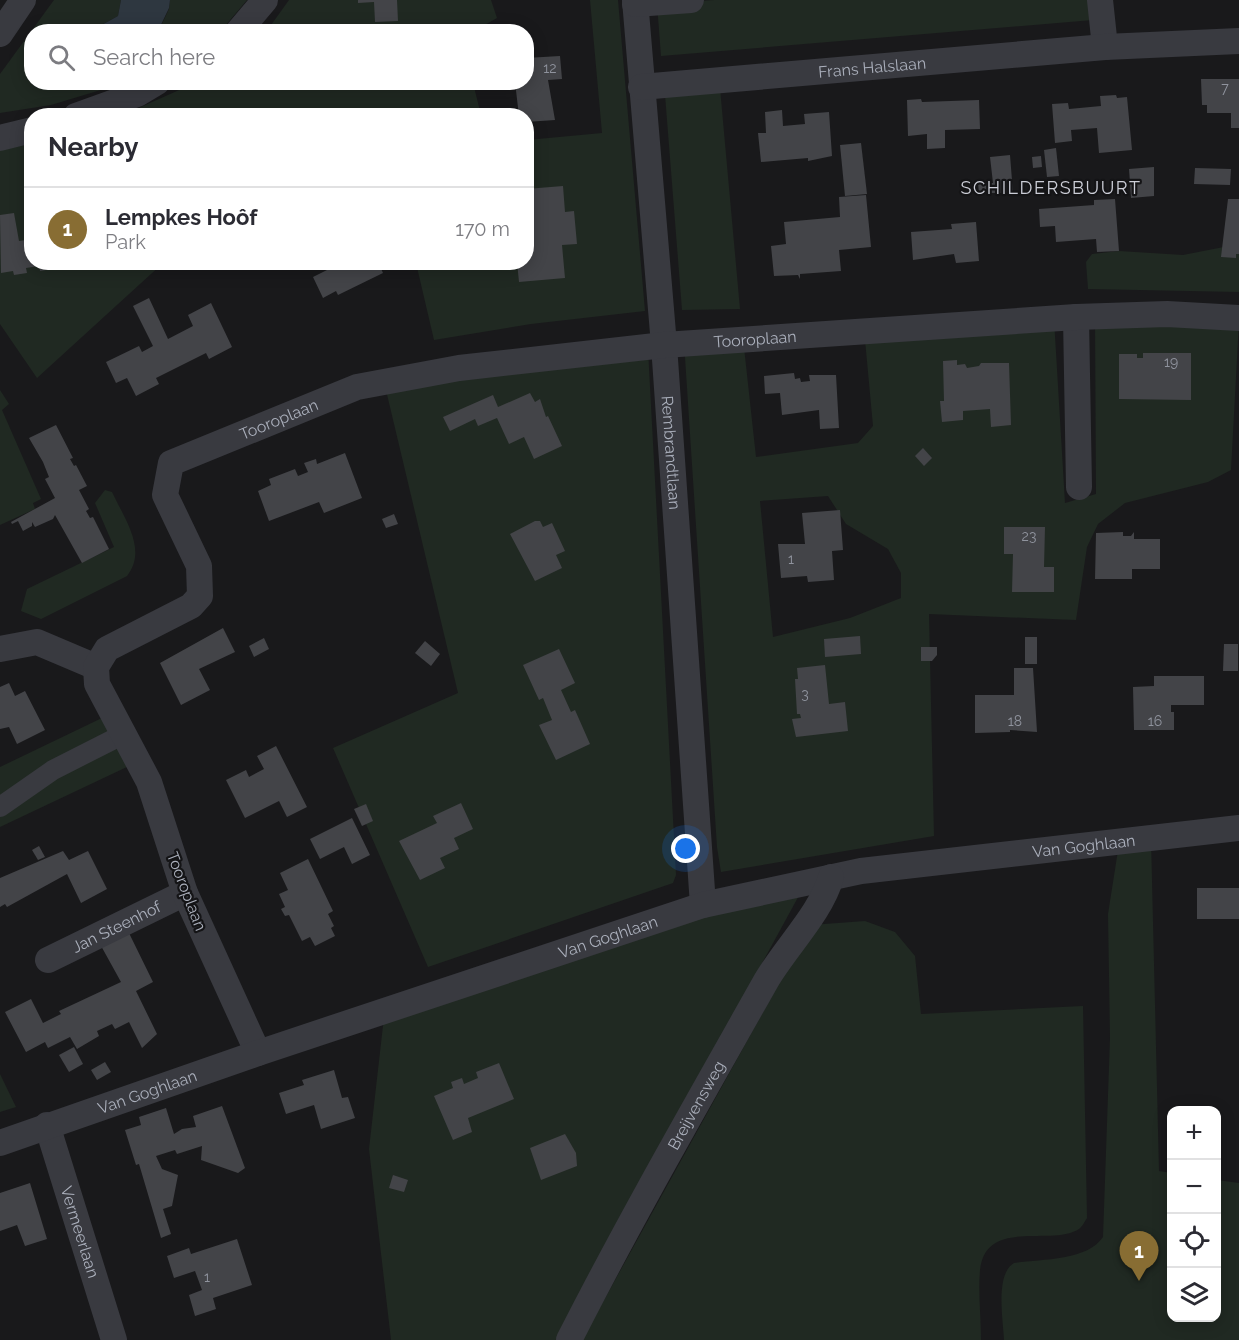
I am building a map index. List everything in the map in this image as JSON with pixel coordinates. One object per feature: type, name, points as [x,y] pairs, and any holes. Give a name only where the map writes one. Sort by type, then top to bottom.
[{"type":"street","points":[[0,34],[23,0]]},
{"type":"street","points":[[245,24],[265,0]]},
{"type":"street","points":[[635,2],[691,0]]},
{"type":"street","points":[[1100,0],[1105,47]]},
{"type":"street","name":"Rembrandtlaan","points":[[635,2],[664,345],[703,905]]},
{"type":"street","name":"Frans Halslaan","points":[[641,87],[1105,47],[1239,40]]},
{"type":"street","points":[[98,108],[144,90]]},
{"type":"street","points":[[0,138],[24,132]]},
{"type":"street","name":"Tooroplaan","points":[[258,1053],[185,893],[149,782],[97,684],[96,666],[107,649],[191,606],[200,596],[199,566],[165,495],[171,463],[357,387],[459,368],[664,345],[1076,317],[1167,314],[1239,318]]},
{"type":"street","points":[[1076,317],[1079,488]]},
{"type":"street","points":[[0,649],[37,642],[96,666]]},
{"type":"street","points":[[0,807],[53,770],[124,734]]},
{"type":"street","name":"Van Goghlaan","points":[[0,1143],[258,1053],[703,905],[861,871],[1239,828]]},
{"type":"street","name":"Breijvensweg","points":[[569,1340],[662,1166],[778,960],[827,891],[831,877]]},
{"type":"street","name":"Jan Steenhof","points":[[48,960],[185,893]]},
{"type":"street","name":"Vermeerlaan","points":[[47,1125],[114,1340]]},
{"type":"shaded area","points":[[54,0],[121,0],[118,16],[104,24],[36,24]]},
{"type":"shaded area","points":[[121,0],[170,0],[161,24],[104,24],[118,16]]},
{"type":"shaded area","points":[[170,0],[247,0],[227,24],[162,24],[169,9]]},
{"type":"shaded area","points":[[289,0],[491,0],[497,18],[486,24],[272,24]]},
{"type":"shaded area","points":[[590,0],[618,0],[645,311],[531,324],[434,340],[418,270],[534,270],[534,139],[602,133]]},
{"type":"shaded area","points":[[714,0],[1092,0],[1093,20],[661,56],[657,4]]},
{"type":"shaded area","points":[[24,41],[24,90],[101,90],[51,105],[0,113],[0,74]]},
{"type":"shaded area","points":[[719,77],[740,309],[682,310],[664,82]]},
{"type":"shaded area","points":[[179,90],[475,90],[479,108],[139,108]]},
{"type":"shaded area","points":[[24,143],[24,270],[155,270],[37,378],[0,324],[0,148]]},
{"type":"shaded area","points":[[1239,244],[1239,292],[1088,289],[1086,262],[1092,254],[1119,251],[1183,255]]},
{"type":"shaded area","points":[[1054,319],[1065,503],[1096,494],[1095,319],[1239,321],[1231,470],[1208,482],[1125,503],[1098,524],[1087,547],[1076,620],[929,614],[934,836],[721,872],[717,847],[684,342],[743,338],[756,457],[858,443],[873,426],[864,329]],"holes":[[[828,496],[846,524],[888,549],[901,573],[901,598],[850,618],[773,637],[760,501]]]},
{"type":"shaded area","points":[[648,349],[676,875],[673,883],[428,967],[333,748],[458,693],[385,386]]},
{"type":"shaded area","points":[[0,390],[9,404],[2,410],[41,499],[33,503],[35,509],[0,525]]},
{"type":"shaded area","points":[[105,490],[112,492],[128,523],[135,545],[133,566],[127,576],[41,619],[21,611],[27,589],[114,547],[95,503]]},
{"type":"shaded area","points":[[104,717],[129,766],[0,827],[0,767]]},
{"type":"shaded area","points":[[1151,839],[1159,1171],[1167,1172],[1167,1322],[1221,1322],[1221,1181],[1239,1183],[1239,1340],[1004,1340],[1002,1287],[1008,1269],[1014,1263],[1075,1255],[1096,1245],[1103,1237],[1110,1038],[1108,914],[1119,844]]},
{"type":"shaded area","points":[[802,890],[556,1340],[391,1340],[369,1149],[384,1017],[653,926]]},
{"type":"shaded area","points":[[865,921],[895,932],[915,956],[921,1014],[1083,1006],[1087,1218],[1083,1224],[1079,1229],[1067,1234],[1007,1238],[994,1244],[985,1254],[979,1278],[981,1340],[582,1340],[811,925]]},
{"type":"shaded area","points":[[0,1074],[16,1107],[0,1112]]},
{"type":"building","points":[[358,0],[397,0],[398,21],[375,22],[374,2],[358,3]]},
{"type":"building","points":[[560,56],[562,79],[548,80],[555,120],[534,121],[534,108],[518,108],[516,90],[534,90],[534,58]]},
{"type":"building","points":[[1201,79],[1239,79],[1239,128],[1231,128],[1231,113],[1207,113],[1207,105],[1202,105]]},
{"type":"building","points":[[1116,95],[1117,98],[1127,97],[1132,150],[1099,153],[1097,128],[1071,130],[1072,141],[1055,143],[1052,104],[1068,103],[1069,109],[1101,106],[1100,96]]},
{"type":"building","points":[[921,99],[922,102],[979,100],[980,129],[945,130],[945,148],[927,149],[927,134],[908,136],[907,100]]},
{"type":"building","points":[[782,110],[783,126],[805,124],[804,114],[829,112],[832,156],[808,161],[808,158],[761,162],[758,133],[766,133],[765,112]]},
{"type":"building","points":[[861,143],[867,194],[845,196],[840,145]]},
{"type":"building","points":[[1056,148],[1059,176],[1047,177],[1044,150]]},
{"type":"building","points":[[1010,155],[1013,193],[979,193],[978,183],[993,183],[990,157]]},
{"type":"building","points":[[1041,156],[1042,167],[1033,168],[1032,157]]},
{"type":"building","points":[[1154,167],[1154,196],[1131,198],[1129,169]]},
{"type":"building","points":[[1195,168],[1231,169],[1230,185],[1194,184]]},
{"type":"building","points":[[563,186],[565,212],[574,211],[577,244],[562,245],[565,278],[519,282],[518,270],[534,270],[534,188]]},
{"type":"building","points":[[866,195],[871,247],[839,250],[841,271],[800,274],[800,279],[798,275],[774,276],[771,246],[786,244],[784,222],[840,217],[839,197]]},
{"type":"building","points":[[1115,199],[1119,251],[1097,252],[1096,239],[1056,242],[1055,226],[1040,227],[1039,209],[1094,205],[1094,200]]},
{"type":"building","points":[[1228,199],[1239,199],[1239,254],[1236,254],[1236,258],[1221,257]]},
{"type":"building","points":[[14,213],[19,241],[24,240],[24,270],[27,273],[14,275],[13,271],[1,273],[0,215]]},
{"type":"building","points":[[976,222],[979,261],[956,263],[954,254],[913,260],[911,232],[952,229],[951,224]]},
{"type":"building","points":[[327,270],[382,270],[383,273],[338,295],[336,291],[323,298],[313,277]]},
{"type":"building","points":[[149,298],[168,339],[193,326],[188,315],[211,303],[232,347],[209,359],[206,353],[156,378],[159,384],[136,396],[127,378],[116,383],[106,362],[139,346],[142,352],[153,346],[133,306]]},
{"type":"building","points":[[1143,353],[1191,353],[1191,400],[1119,399],[1119,354],[1137,354],[1137,358],[1143,358]]},
{"type":"building","points":[[957,360],[957,365],[965,364],[967,368],[979,366],[981,363],[1009,363],[1011,425],[991,427],[990,409],[963,411],[963,420],[942,422],[940,401],[944,401],[943,361]]},
{"type":"building","points":[[794,373],[795,379],[800,378],[801,382],[810,381],[809,375],[836,375],[839,428],[820,429],[819,410],[782,415],[780,393],[765,394],[764,376]]},
{"type":"building","points":[[530,393],[535,402],[540,399],[546,417],[548,416],[562,446],[534,459],[524,437],[509,444],[497,418],[478,426],[475,419],[450,431],[443,417],[493,395],[498,407]]},
{"type":"building","points":[[56,425],[73,458],[70,459],[74,466],[76,465],[87,486],[79,490],[89,509],[86,511],[90,518],[93,517],[109,549],[82,563],[55,515],[53,519],[35,527],[32,522],[32,526],[23,531],[18,521],[12,524],[11,522],[55,498],[45,479],[49,477],[43,462],[29,438]]},
{"type":"building","points":[[923,448],[932,458],[924,466],[915,456]]},
{"type":"building","points":[[345,453],[362,498],[324,513],[319,502],[269,521],[258,491],[271,485],[269,479],[295,469],[298,476],[308,472],[304,463],[316,459],[317,464]]},
{"type":"building","points":[[840,510],[843,550],[832,551],[834,580],[808,582],[807,576],[781,578],[778,544],[805,544],[802,513]]},
{"type":"building","points":[[394,514],[398,524],[386,528],[382,519]]},
{"type":"building","points":[[535,521],[540,521],[543,527],[552,523],[565,551],[556,555],[562,568],[535,581],[510,534]]},
{"type":"building","points":[[1004,527],[1045,527],[1044,567],[1054,567],[1054,592],[1012,592],[1013,554],[1004,554]]},
{"type":"building","points":[[1123,532],[1123,536],[1131,536],[1134,532],[1134,539],[1160,539],[1160,569],[1132,569],[1132,579],[1095,579],[1096,533]]},
{"type":"building","points":[[223,628],[235,652],[199,669],[210,690],[181,705],[160,663]]},
{"type":"building","points":[[860,636],[861,654],[825,657],[824,639]]},
{"type":"building","points":[[1025,637],[1037,637],[1037,664],[1025,664]]},
{"type":"building","points":[[264,638],[269,649],[254,657],[249,646]]},
{"type":"building","points":[[425,641],[440,654],[431,666],[415,653]]},
{"type":"building","points":[[1224,644],[1238,644],[1238,671],[1223,671]]},
{"type":"building","points":[[921,647],[937,647],[937,655],[932,661],[921,661]]},
{"type":"building","points":[[559,649],[575,683],[561,690],[571,712],[575,710],[590,744],[556,760],[539,725],[552,720],[543,698],[539,700],[523,665]]},
{"type":"building","points":[[825,665],[829,704],[845,702],[848,731],[796,737],[792,719],[801,718],[800,714],[797,714],[795,679],[798,679],[797,668]]},
{"type":"building","points":[[1014,668],[1033,668],[1037,732],[1010,730],[1010,732],[975,733],[975,695],[1014,695]]},
{"type":"building","points":[[1154,676],[1204,676],[1204,705],[1171,705],[1171,712],[1174,712],[1174,730],[1134,730],[1133,687],[1154,686]]},
{"type":"building","points":[[9,683],[15,696],[25,691],[45,730],[17,744],[9,727],[0,729],[0,687]]},
{"type":"building","points":[[276,746],[307,807],[287,817],[279,801],[245,818],[226,780],[246,770],[249,777],[264,769],[257,756]]},
{"type":"building","points":[[461,803],[473,829],[454,838],[459,849],[440,858],[445,868],[420,880],[399,841],[437,823],[433,816]]},
{"type":"building","points":[[366,804],[373,821],[362,826],[354,809]]},
{"type":"building","points":[[352,818],[370,855],[352,864],[344,847],[320,859],[310,839]]},
{"type":"building","points":[[39,846],[45,857],[38,860],[32,850]]},
{"type":"building","points":[[63,851],[69,860],[88,851],[107,889],[81,903],[67,874],[7,907],[5,904],[0,907],[0,878]]},
{"type":"building","points":[[308,859],[333,911],[328,914],[334,926],[331,928],[335,936],[315,946],[310,937],[302,941],[289,915],[285,916],[281,909],[285,907],[279,894],[288,890],[280,873]]},
{"type":"building","points":[[1197,888],[1239,888],[1239,919],[1197,919]]},
{"type":"building","points":[[128,931],[153,982],[136,991],[157,1034],[142,1048],[129,1022],[115,1029],[112,1024],[97,1031],[99,1036],[77,1049],[70,1037],[48,1048],[45,1042],[26,1052],[5,1012],[31,999],[43,1023],[61,1014],[59,1011],[121,982],[100,944]]},
{"type":"building","points":[[74,1047],[83,1064],[69,1072],[59,1055]]},
{"type":"building","points":[[105,1062],[111,1072],[97,1080],[91,1070]]},
{"type":"building","points":[[499,1063],[514,1099],[468,1118],[472,1132],[453,1140],[434,1096],[453,1088],[451,1082],[462,1078],[464,1084],[478,1078],[476,1072]]},
{"type":"building","points":[[334,1070],[342,1098],[348,1097],[355,1118],[321,1129],[314,1105],[286,1114],[279,1093],[304,1085],[302,1080]]},
{"type":"building","points":[[222,1106],[245,1168],[238,1173],[201,1160],[202,1146],[177,1154],[175,1150],[156,1156],[162,1169],[178,1175],[172,1206],[163,1209],[171,1234],[161,1238],[139,1164],[136,1165],[125,1130],[141,1125],[139,1117],[166,1108],[174,1134],[182,1129],[196,1127],[193,1116]]},
{"type":"building","points":[[565,1134],[576,1153],[577,1166],[541,1180],[530,1148]]},
{"type":"building","points":[[393,1175],[408,1180],[404,1192],[389,1188]]},
{"type":"building","points":[[30,1183],[47,1239],[25,1246],[17,1225],[0,1231],[0,1193]]},
{"type":"building","points":[[237,1239],[252,1285],[213,1298],[216,1309],[195,1316],[189,1295],[202,1290],[195,1271],[174,1278],[167,1256],[189,1248],[191,1254]]},
{"type":"place","name":"Lempkes Hoôf","points":[[1139,1281]]},
{"type":"district","name":"SCHILDERSBUURT","points":[[1051,188]]}]
